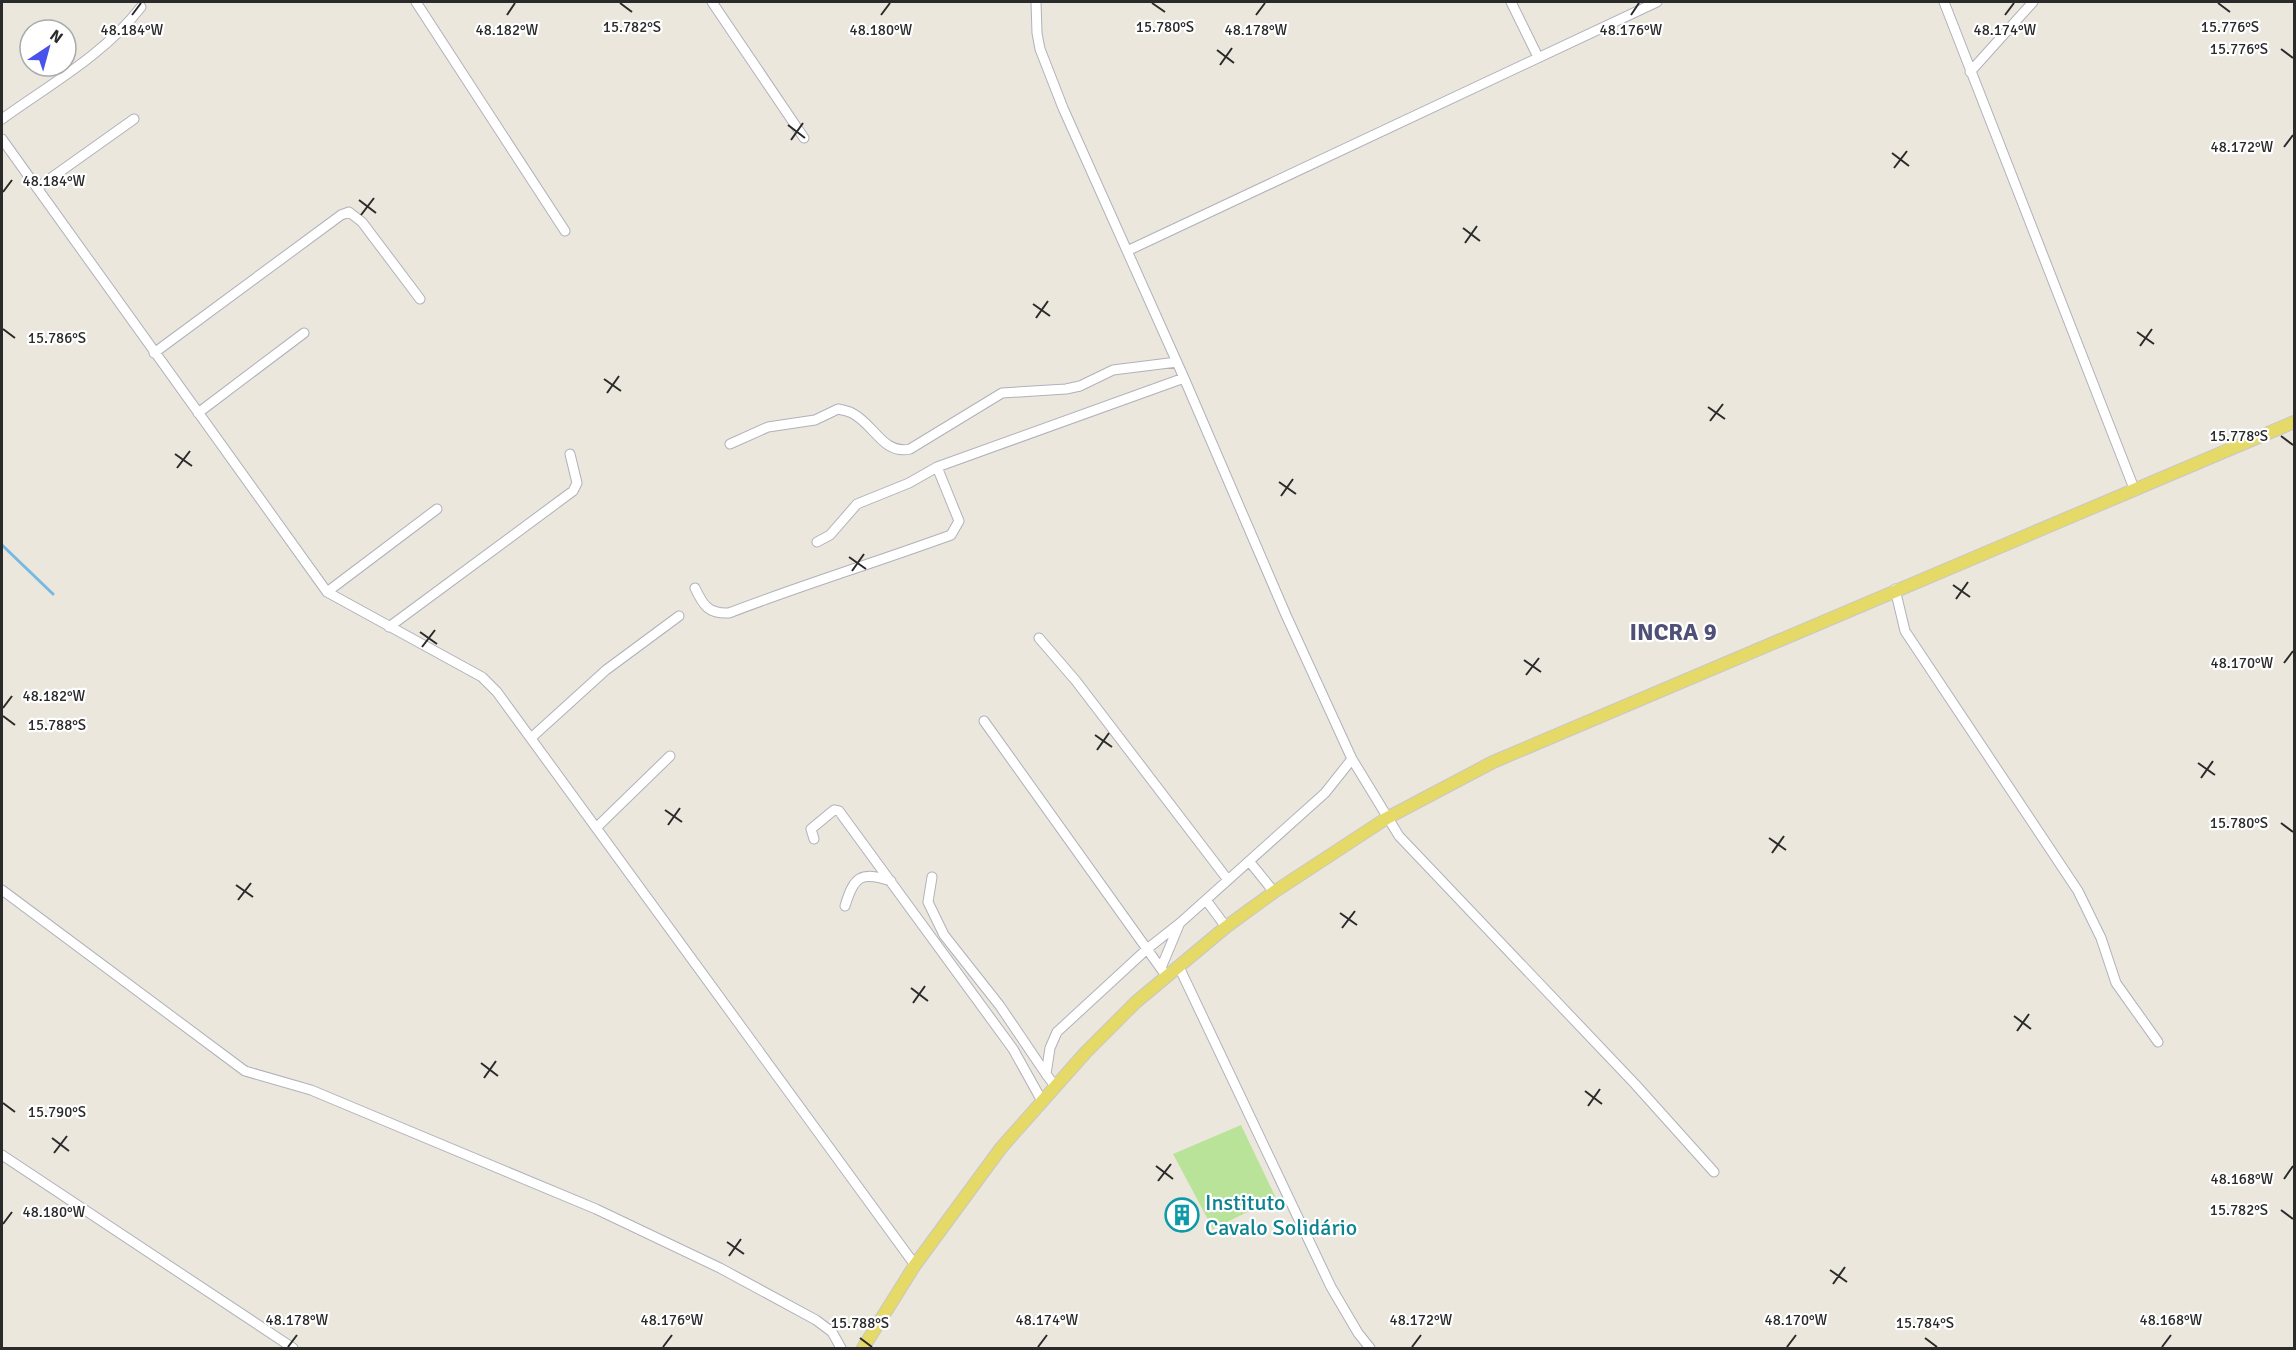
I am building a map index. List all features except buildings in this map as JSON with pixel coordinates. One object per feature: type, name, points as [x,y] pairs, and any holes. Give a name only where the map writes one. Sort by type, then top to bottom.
[{"type":"main road","points":[[863,1348],[915,1265],[1001,1148],[1055,1086],[1164,973],[1179,966],[1226,927],[1274,892],[1387,818],[1493,762],[1895,589],[2135,491],[2295,422]]},
{"type":"street","points":[[416,2],[565,231]]},
{"type":"street","points":[[712,2],[804,138]]},
{"type":"street","points":[[1036,2],[1040,49],[1063,108],[1177,362],[1286,615],[1352,759],[1399,836],[1635,1084],[1714,1172]]},
{"type":"street","points":[[1511,2],[1538,57]]},
{"type":"street","points":[[1127,251],[1657,2]]},
{"type":"street","points":[[1944,2],[2135,491]]},
{"type":"street","points":[[1970,72],[2033,2]]},
{"type":"street","points":[[2,119],[96,51],[127,26],[141,7]]},
{"type":"street","points":[[37,188],[134,119]]},
{"type":"street","points":[[2,139],[327,592],[489,682],[915,1265]]},
{"type":"street","points":[[154,353],[341,215],[349,212],[362,222],[420,299]]},
{"type":"street","points":[[198,413],[304,333]]},
{"type":"street","points":[[730,444],[768,427],[815,420],[838,409],[853,413],[887,444],[900,451],[910,448],[1002,393],[1066,389],[1080,386],[1113,370],[1177,362]]},
{"type":"street","points":[[817,542],[830,535],[857,504],[909,483],[937,467],[1184,378]]},
{"type":"street","points":[[389,627],[573,491],[577,483],[570,454]]},
{"type":"street","points":[[695,588],[704,607],[717,613],[729,613],[797,586],[848,572],[951,535],[957,528],[958,521],[937,467]]},
{"type":"street","points":[[327,592],[437,509]]},
{"type":"street","points":[[1895,589],[1905,631],[2078,891],[2101,939],[2116,983],[2158,1042]]},
{"type":"street","points":[[531,738],[606,670],[679,616]]},
{"type":"street","points":[[1040,638],[1076,681],[1228,880]]},
{"type":"street","points":[[984,721],[1164,973]]},
{"type":"street","points":[[597,827],[670,756]]},
{"type":"street","points":[[1046,1074],[1050,1047],[1057,1032],[1147,949],[1180,923],[1325,793],[1352,759]]},
{"type":"street","points":[[814,839],[812,829],[834,810],[839,811],[1013,1049],[1042,1101]]},
{"type":"street","points":[[1250,861],[1274,892]]},
{"type":"street","points":[[845,906],[850,890],[858,879],[872,874],[891,881]]},
{"type":"street","points":[[932,877],[928,902],[944,935],[1000,1006],[1055,1086]]},
{"type":"street","points":[[2,890],[245,1071],[311,1090],[596,1209],[720,1268],[816,1320],[832,1332],[841,1348]]},
{"type":"street","points":[[1206,900],[1226,927]]},
{"type":"street","points":[[1164,973],[1180,923]]},
{"type":"street","points":[[1179,966],[1331,1287],[1358,1333],[1370,1348]]},
{"type":"street","points":[[2,1155],[293,1348]]},
{"type":"green space","points":[[1241,1125],[1276,1198],[1213,1229],[1173,1154]]},
{"type":"waterway","points":[[2,545],[53,594]]},
{"type":"place","name":"Instituto Cavalo Solidário","points":[[1182,1215]]},
{"type":"district","name":"INCRA 9","points":[[1673,632]]}]
